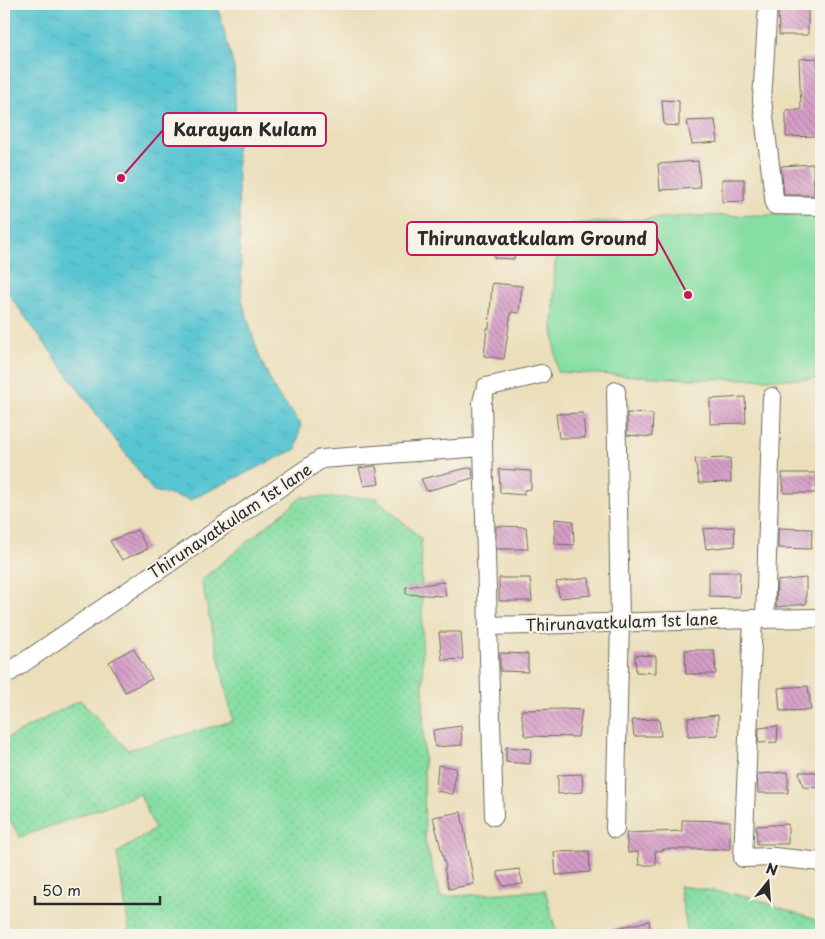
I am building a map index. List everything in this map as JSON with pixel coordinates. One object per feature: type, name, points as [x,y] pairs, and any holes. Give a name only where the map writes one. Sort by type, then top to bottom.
[{"type":"street","points":[[768,4],[762,100],[775,205],[821,206]]},
{"type":"street","points":[[494,816],[482,402],[486,387],[541,374]]},
{"type":"street","points":[[615,829],[620,622],[616,391]]},
{"type":"street","points":[[772,397],[743,858],[774,857],[821,862]]},
{"type":"street","name":"Thirunavatkulam 1st lane","points":[[4,676],[321,459],[483,447]]},
{"type":"street","name":"Thirunavatkulam 1st lane","points":[[488,626],[821,618]]},
{"type":"green space","points":[[692,216],[821,216],[821,379],[694,379],[557,372],[553,327],[555,263],[563,240],[573,224]]},
{"type":"green space","points":[[302,497],[376,498],[421,538],[425,841],[441,897],[545,890],[557,935],[130,935],[117,853],[155,829],[140,794],[20,837],[4,810],[4,740],[80,700],[128,750],[233,721],[201,580]]},
{"type":"green space","points":[[679,886],[747,896],[821,922],[821,935],[688,935]]},
{"type":"water","points":[[4,4],[217,4],[234,68],[242,300],[259,356],[277,394],[301,424],[296,449],[190,500],[153,491],[4,288]]},
{"type":"building","points":[[808,9],[808,35],[779,35],[778,10]]},
{"type":"building","points":[[817,58],[821,136],[786,137],[786,110],[801,110],[799,59]]},
{"type":"building","points":[[662,100],[679,101],[679,126],[664,125]]},
{"type":"building","points":[[715,120],[718,142],[692,144],[687,121]]},
{"type":"building","points":[[698,161],[700,188],[660,190],[658,164]]},
{"type":"building","points":[[813,164],[814,195],[784,195],[781,166]]},
{"type":"building","points":[[722,179],[744,179],[744,201],[722,202]]},
{"type":"building","points":[[497,230],[519,231],[514,259],[494,258]]},
{"type":"building","points":[[492,283],[522,286],[519,313],[511,312],[504,359],[484,356],[487,328],[489,328]]},
{"type":"building","points":[[745,397],[746,423],[710,424],[710,399]]},
{"type":"building","points":[[583,413],[585,438],[559,438],[556,414]]},
{"type":"building","points":[[627,413],[653,414],[652,437],[627,435]]},
{"type":"building","points":[[730,458],[731,482],[699,483],[695,459]]},
{"type":"building","points":[[376,466],[379,484],[364,486],[359,468]]},
{"type":"building","points":[[472,467],[473,478],[427,491],[421,479]]},
{"type":"building","points":[[499,469],[531,471],[531,489],[524,490],[524,495],[500,493]]},
{"type":"building","points":[[782,473],[816,473],[816,493],[784,493]]},
{"type":"building","points":[[555,519],[573,521],[574,545],[555,544]]},
{"type":"building","points":[[496,526],[526,527],[528,549],[496,549]]},
{"type":"building","points":[[734,527],[735,546],[706,549],[703,529]]},
{"type":"building","points":[[778,528],[812,529],[811,549],[778,548]]},
{"type":"building","points":[[137,530],[148,549],[122,560],[110,541]]},
{"type":"building","points":[[709,572],[740,572],[739,597],[709,596]]},
{"type":"building","points":[[499,578],[530,578],[532,601],[499,601]]},
{"type":"building","points":[[589,578],[591,595],[560,598],[556,582]]},
{"type":"building","points":[[806,578],[806,604],[776,607],[777,581]]},
{"type":"building","points":[[444,582],[446,596],[406,594],[406,587]]},
{"type":"building","points":[[439,632],[461,632],[463,659],[442,660]]},
{"type":"building","points":[[133,648],[152,679],[125,692],[109,662]]},
{"type":"building","points":[[685,650],[714,650],[716,674],[686,674]]},
{"type":"building","points":[[500,653],[528,654],[528,672],[500,671]]},
{"type":"building","points":[[635,655],[656,656],[656,673],[636,672]]},
{"type":"building","points":[[808,686],[811,710],[780,711],[778,688]]},
{"type":"building","points":[[521,710],[582,710],[578,737],[525,736]]},
{"type":"building","points":[[718,715],[718,735],[688,737],[688,718]]},
{"type":"building","points":[[659,719],[661,736],[634,736],[632,720]]},
{"type":"building","points":[[461,726],[462,745],[435,747],[433,730]]},
{"type":"building","points":[[778,726],[777,742],[758,743],[759,728]]},
{"type":"building","points":[[506,747],[531,749],[530,764],[506,762]]},
{"type":"building","points":[[438,765],[456,768],[453,794],[436,791]]},
{"type":"building","points":[[788,772],[788,793],[758,793],[757,774]]},
{"type":"building","points":[[799,772],[821,772],[821,788],[803,787]]},
{"type":"building","points":[[582,774],[583,792],[558,794],[558,775]]},
{"type":"building","points":[[461,812],[474,884],[449,889],[444,868],[446,868],[433,817]]},
{"type":"building","points":[[682,820],[730,821],[730,849],[663,849],[663,851],[655,851],[656,865],[639,865],[638,852],[628,853],[626,833],[682,831]]},
{"type":"building","points":[[788,824],[788,844],[757,844],[756,826]]},
{"type":"building","points":[[589,851],[590,872],[556,875],[554,852]]},
{"type":"building","points":[[519,869],[523,884],[503,886],[497,872]]},
{"type":"building","points":[[649,921],[651,935],[612,935],[612,929]]},
{"type":"place","name":"Karayan Kulam","points":[[121,178]]},
{"type":"place","name":"Thirunavatkulam Ground","points":[[688,295]]}]
